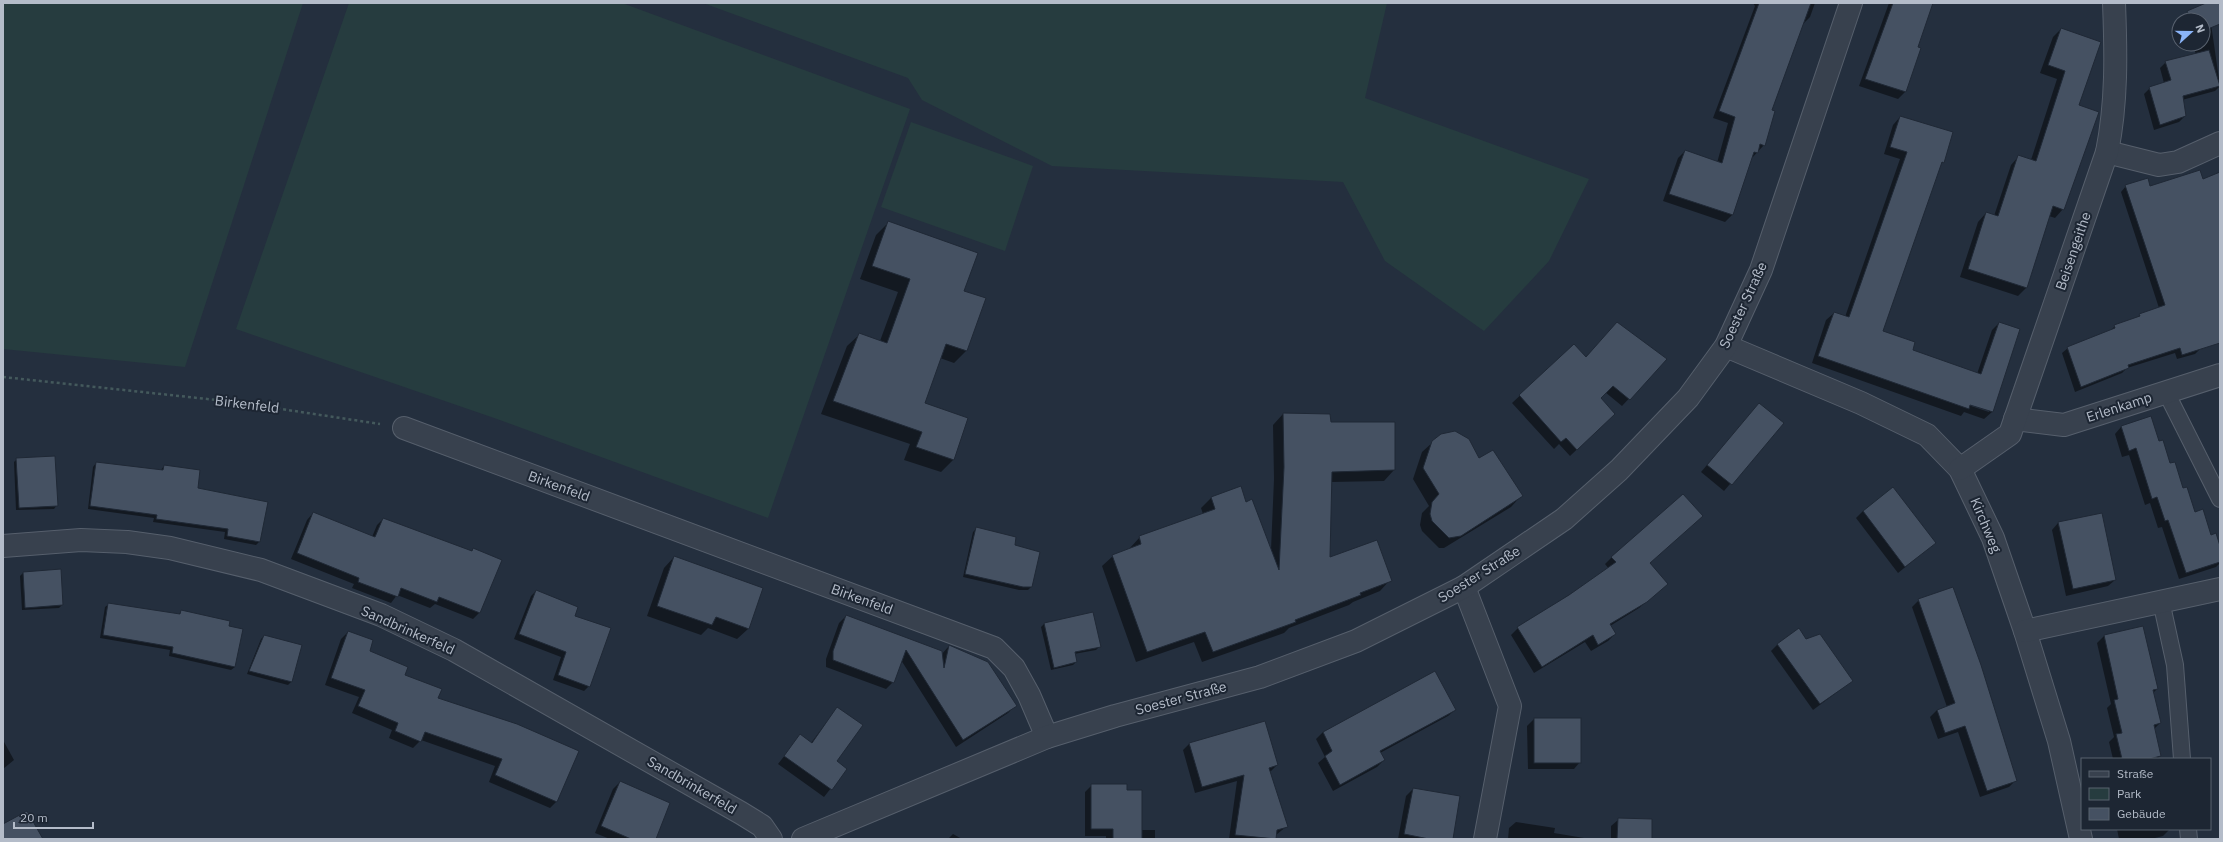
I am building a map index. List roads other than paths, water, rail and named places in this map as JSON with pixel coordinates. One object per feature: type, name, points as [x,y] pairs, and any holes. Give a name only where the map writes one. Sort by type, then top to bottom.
[{"type":"street","name":"Soester Straße","points":[[802,839],[1046,737],[1115,716],[1260,677],[1356,641],[1464,587],[1564,519],[1619,470],[1688,398],[1726,346],[1761,270],[1851,3]]},
{"type":"street","name":"Beisengeithe","points":[[1960,468],[2010,434],[2107,152],[2114,117],[2116,79],[2114,3]]},
{"type":"street","points":[[2107,152],[2159,165],[2178,162],[2220,143]]},
{"type":"street","name":"Kirchweg","points":[[1726,346],[1861,403],[1927,435],[1960,468],[1993,538],[2025,631],[2059,741],[2081,839]]},
{"type":"street","name":"Erlenkamp","points":[[2015,419],[2064,425],[2220,375]]},
{"type":"street","name":"Birkenfeld","points":[[404,428],[994,648],[1014,668],[1029,695],[1046,737]]},
{"type":"street","name":"Sandbrinkerfeld","points":[[3,546],[81,540],[134,543],[212,557],[261,570],[315,590],[380,616],[454,650],[741,813],[762,826],[771,839]]},
{"type":"street","points":[[1464,587],[1510,706],[1485,839]]},
{"type":"street","points":[[2025,631],[2220,589]]},
{"type":"lane","points":[[2166,392],[2220,499]]},
{"type":"lane","points":[[2161,601],[2175,665],[2182,758]]}]
